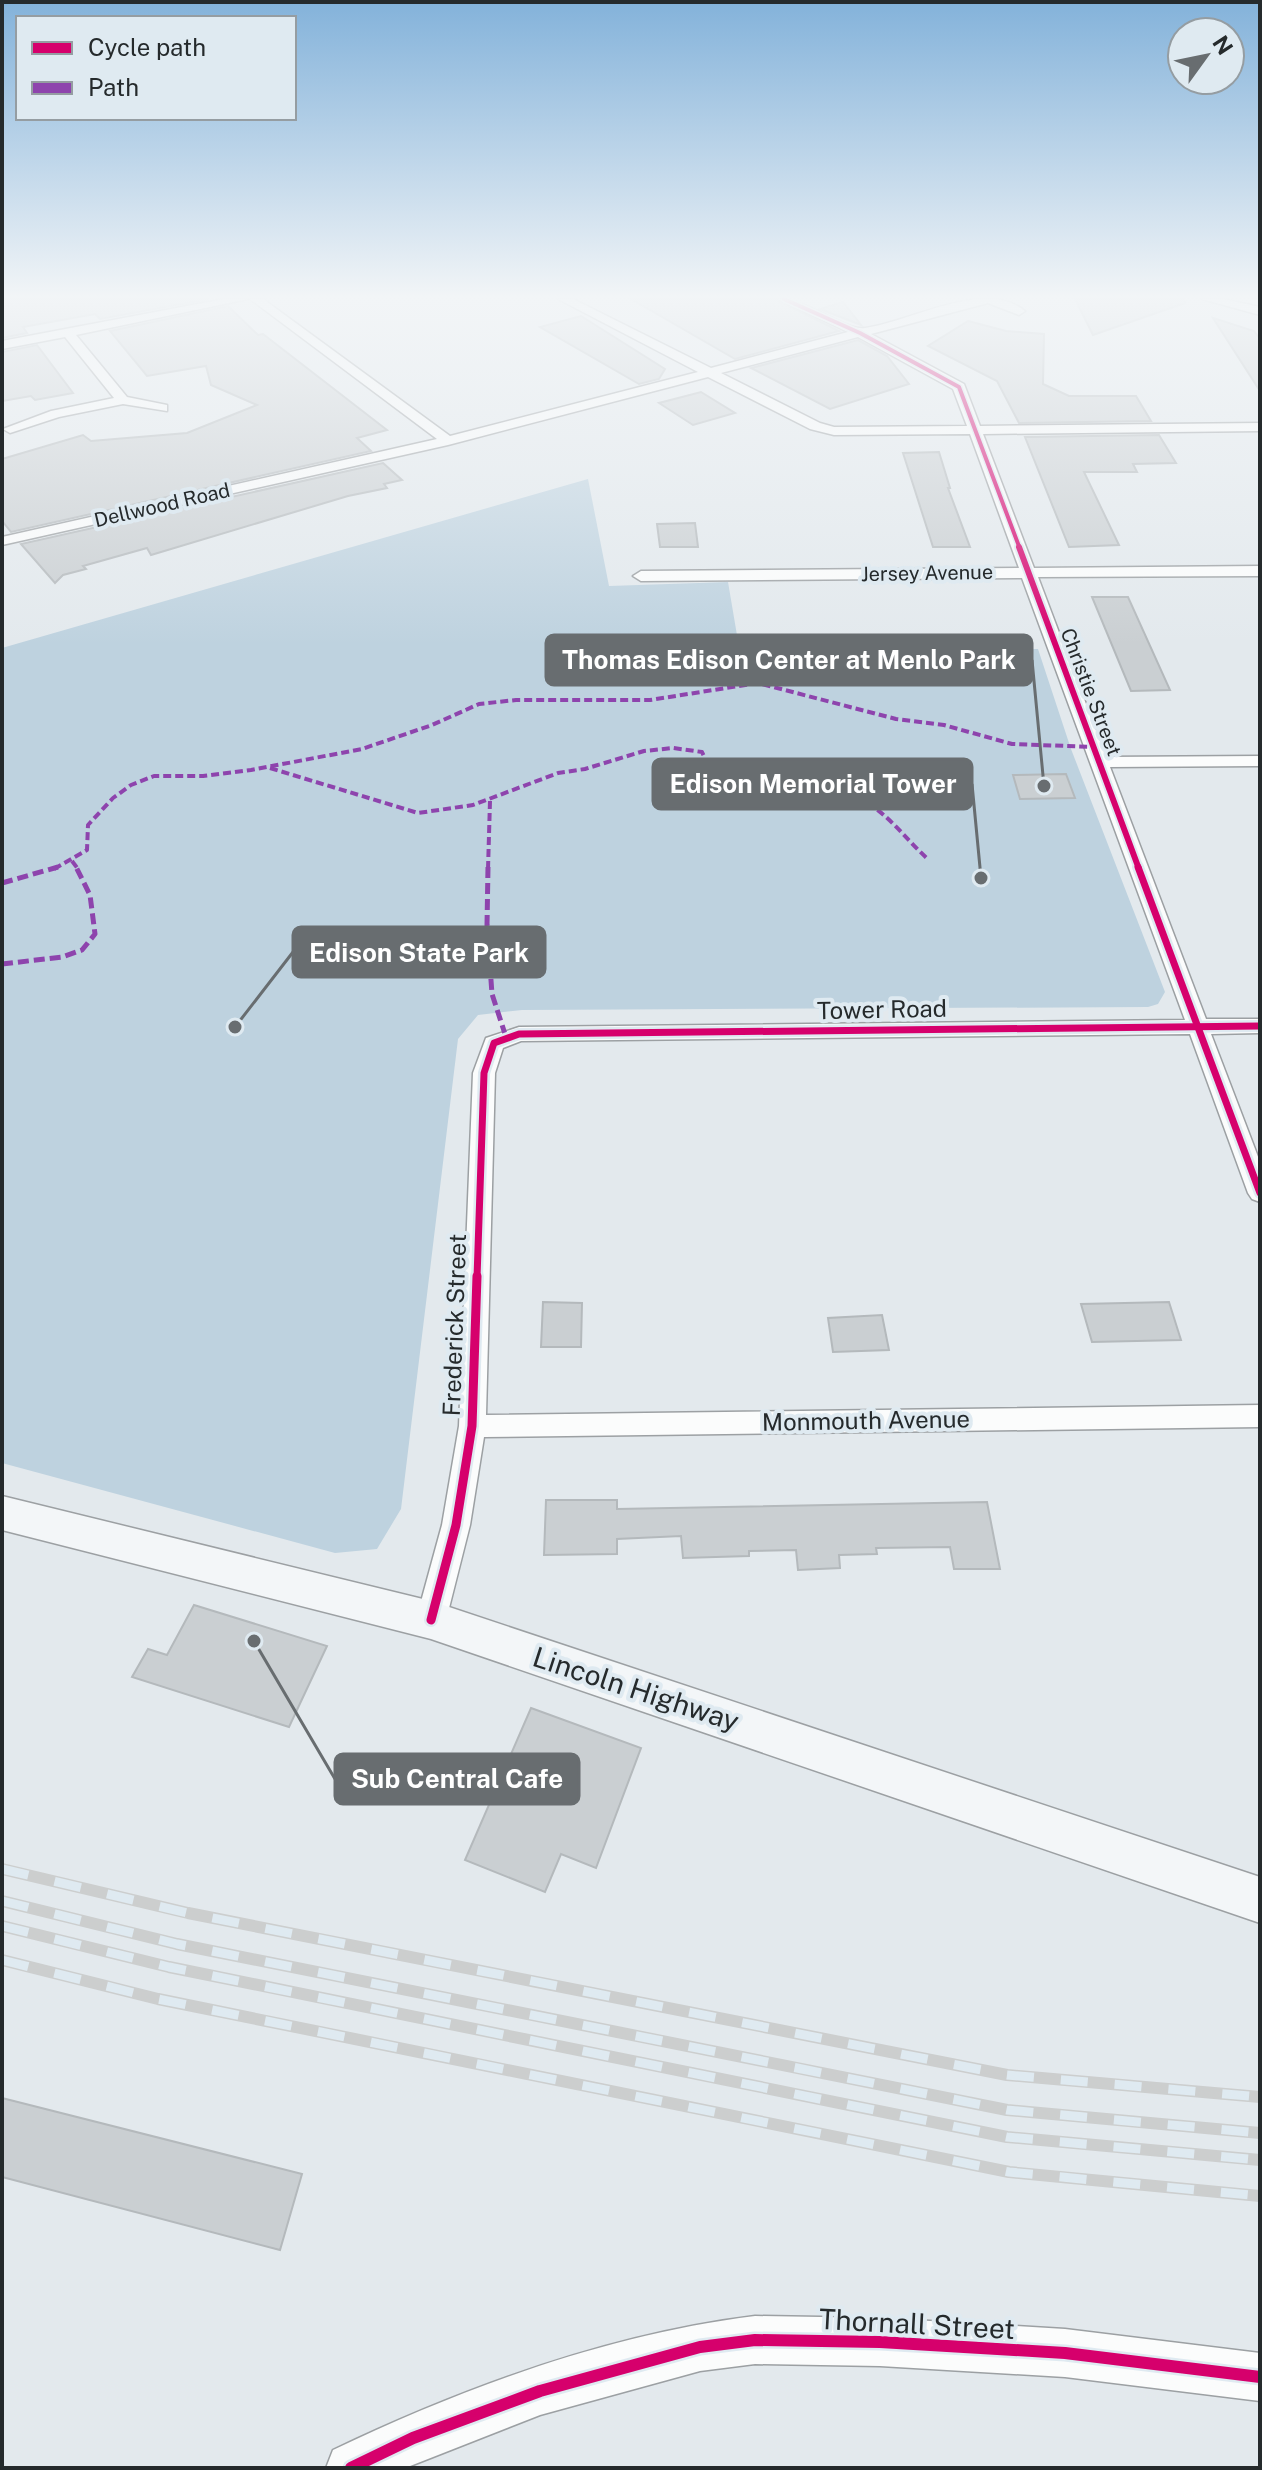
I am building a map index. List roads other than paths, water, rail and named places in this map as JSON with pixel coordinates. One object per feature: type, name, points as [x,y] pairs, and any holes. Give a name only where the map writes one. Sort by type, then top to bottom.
[{"type":"main road","name":"Lincoln Highway","points":[[2,1513],[431,1620],[1260,1900]]},
{"type":"street","points":[[10,429],[55,414]]},
{"type":"street","points":[[412,414],[448,441]]},
{"type":"street","name":"Dellwood Road","points":[[2,541],[448,441],[553,414]]},
{"type":"street","points":[[792,414],[834,431],[1260,427]]},
{"type":"street","name":"Christie Street","points":[[969,414],[1260,1193]]},
{"type":"street","name":"Jersey Avenue","points":[[641,576],[1260,571]]},
{"type":"street","points":[[1101,762],[1260,761]]},
{"type":"street","name":"Tower Road","points":[[506,1037],[1260,1026]]},
{"type":"street","name":"Frederick Street","points":[[431,1620],[456,1525],[472,1426],[484,1073],[488,1051],[494,1043],[506,1037]]},
{"type":"street","name":"Monmouth Avenue","points":[[472,1426],[1260,1416]]},
{"type":"street","name":"Thornall Street","points":[[351,2468],[413,2438],[540,2391],[700,2347],[755,2340],[880,2342],[1065,2353],[1260,2377]]},
{"type":"railway","points":[[2,1869],[188,1913],[1007,2075],[1260,2097]]},
{"type":"railway","points":[[2,1901],[177,1944],[1007,2110],[1260,2133]]},
{"type":"railway","points":[[2,1926],[169,1967],[1007,2137],[1260,2160]]},
{"type":"railway","points":[[2,1960],[158,1999],[1009,2172],[1260,2196]]},
{"type":"place","name":"Thomas Edison Center at Menlo Park","points":[[1044,786]]},
{"type":"place","name":"Edison Memorial Tower","points":[[981,878]]},
{"type":"place","name":"Edison State Park","points":[[235,1027]]},
{"type":"place","name":"Sub Central Cafe","points":[[254,1641]]}]
